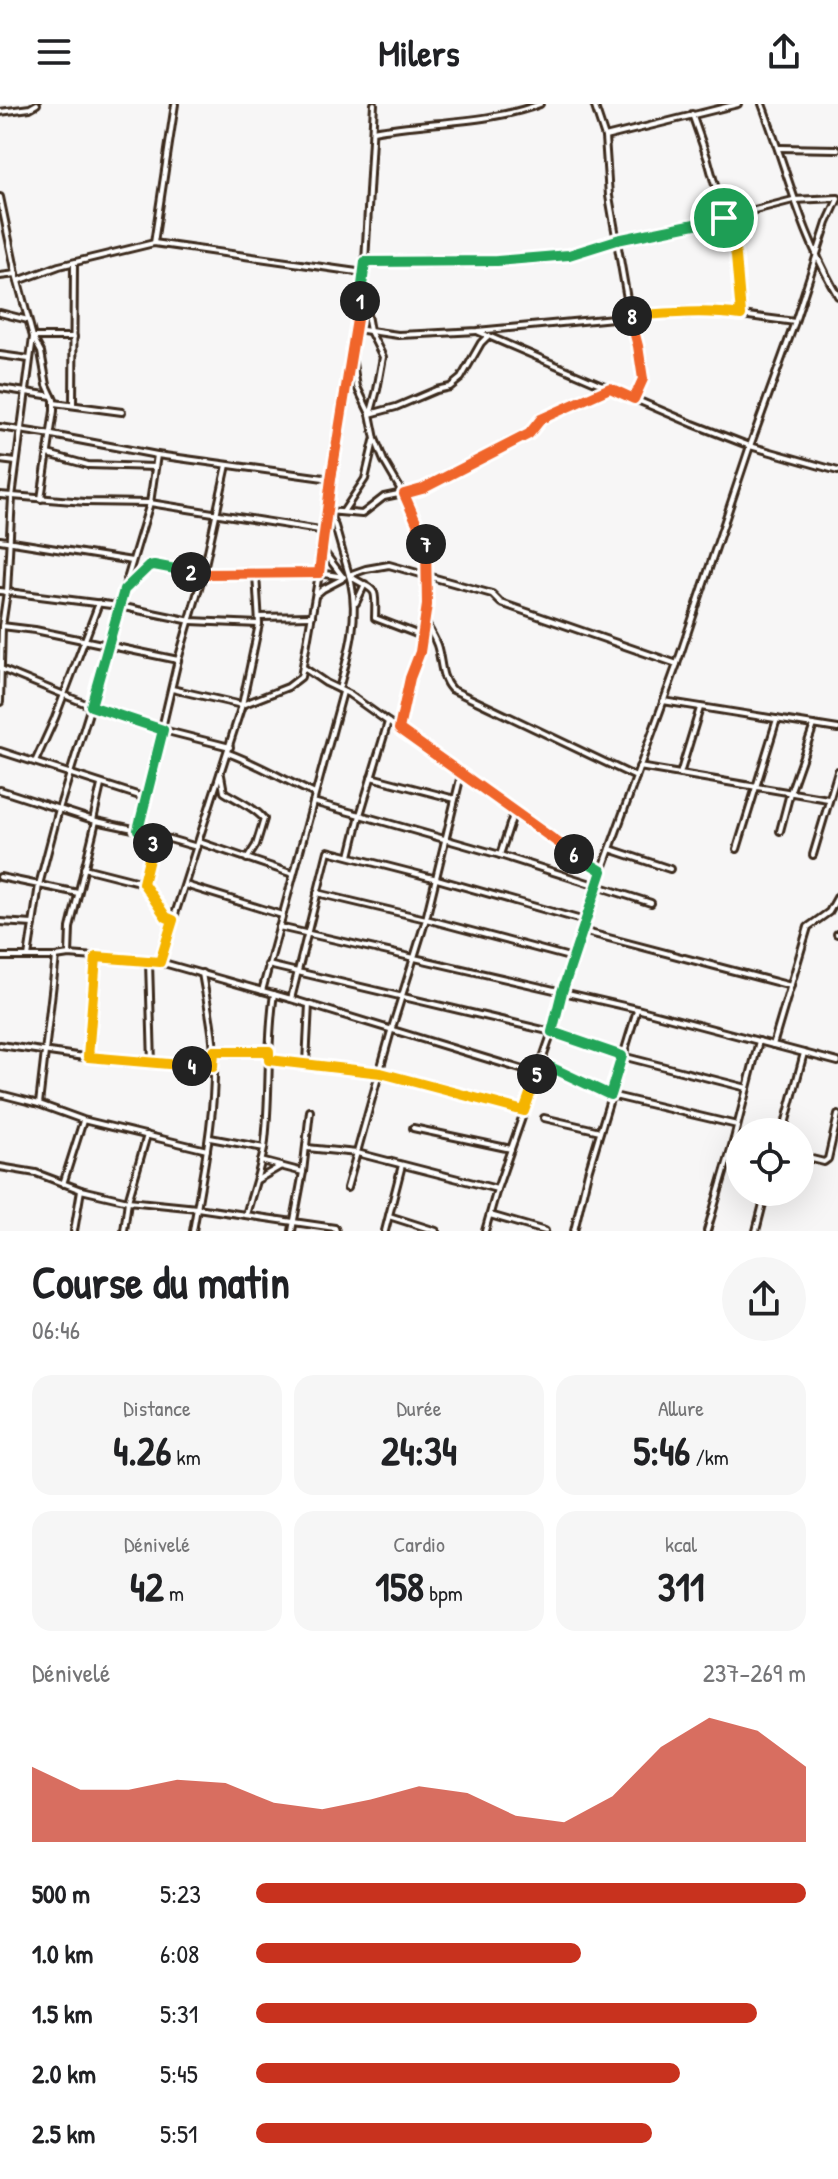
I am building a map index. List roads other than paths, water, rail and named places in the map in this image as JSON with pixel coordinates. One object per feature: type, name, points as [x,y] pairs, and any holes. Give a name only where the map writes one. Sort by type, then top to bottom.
[{"type":"street","points":[[0,112],[30,108],[37,104]]},
{"type":"street","points":[[154,243],[175,104]]},
{"type":"street","points":[[172,689],[242,705],[288,687],[301,677],[364,273],[374,104]]},
{"type":"street","points":[[372,131],[412,124],[482,120],[540,104]]},
{"type":"street","points":[[594,104],[605,137],[609,196],[643,379],[634,399]]},
{"type":"street","points":[[605,137],[738,104]]},
{"type":"street","points":[[762,104],[779,148],[793,200],[838,296]]},
{"type":"street","points":[[692,114],[736,256],[741,315]]},
{"type":"street","points":[[779,148],[838,149]]},
{"type":"street","points":[[0,197],[28,320],[41,352],[54,403],[41,499]]},
{"type":"street","points":[[365,262],[497,261],[569,255],[617,240],[793,200],[838,199],[816,254],[677,664],[602,871],[485,1231]]},
{"type":"street","points":[[18,281],[154,243],[364,273]]},
{"type":"street","points":[[73,405],[74,263]]},
{"type":"street","points":[[0,276],[16,274]]},
{"type":"street","points":[[362,287],[370,331],[383,357],[370,414]]},
{"type":"street","points":[[356,329],[398,335],[477,331],[666,313],[718,312],[795,322]]},
{"type":"street","points":[[0,313],[28,320]]},
{"type":"street","points":[[477,331],[750,446],[838,471]]},
{"type":"street","points":[[370,414],[450,387],[461,378],[488,336]]},
{"type":"street","points":[[33,337],[74,337]]},
{"type":"street","points":[[0,702],[2,626],[12,497],[33,337]]},
{"type":"street","points":[[0,355],[29,359]]},
{"type":"street","points":[[352,358],[357,387],[370,414],[375,439],[426,543],[425,620],[399,729]]},
{"type":"street","points":[[0,388],[52,396]]},
{"type":"street","points":[[328,511],[362,514],[384,497],[422,489],[529,434],[541,419],[610,388]]},
{"type":"street","points":[[54,403],[122,412]]},
{"type":"street","points":[[0,427],[157,455],[331,479]]},
{"type":"street","points":[[343,512],[365,479],[375,439]]},
{"type":"street","points":[[48,454],[88,465],[155,467]]},
{"type":"street","points":[[28,957],[39,885],[150,503],[157,455]]},
{"type":"street","points":[[0,460],[16,462]]},
{"type":"street","points":[[138,830],[178,660],[203,574],[227,465]]},
{"type":"street","points":[[0,495],[85,502],[150,503],[326,531]]},
{"type":"street","points":[[328,511],[335,526],[346,576]]},
{"type":"street","points":[[0,540],[133,561]]},
{"type":"street","points":[[262,991],[313,802],[354,630],[355,604],[351,582],[323,551]]},
{"type":"street","points":[[124,590],[149,566],[154,565],[203,574],[319,573],[346,576],[372,587],[376,594],[375,618],[422,636]]},
{"type":"street","points":[[315,596],[346,576],[389,565],[492,594],[501,603],[677,664]]},
{"type":"street","points":[[160,962],[242,705],[259,624],[256,574]]},
{"type":"street","points":[[355,604],[365,584]]},
{"type":"street","points":[[0,591],[119,606],[191,621],[259,624]]},
{"type":"street","points":[[35,762],[87,640],[99,603]]},
{"type":"street","points":[[259,617],[312,616]]},
{"type":"street","points":[[425,620],[437,645],[447,685],[451,689],[636,777]]},
{"type":"street","points":[[2,626],[108,644],[178,660]]},
{"type":"street","points":[[304,668],[399,729],[602,871]]},
{"type":"street","points":[[1,669],[91,706],[163,730],[230,747]]},
{"type":"street","points":[[663,701],[838,729]]},
{"type":"street","points":[[680,774],[700,707]]},
{"type":"street","points":[[737,849],[777,719]]},
{"type":"street","points":[[350,856],[388,722]]},
{"type":"street","points":[[780,831],[814,725]]},
{"type":"street","points":[[0,751],[146,798]]},
{"type":"street","points":[[228,753],[315,794]]},
{"type":"street","points":[[639,767],[828,799]]},
{"type":"street","points":[[813,855],[838,771]]},
{"type":"street","points":[[221,774],[224,792],[264,819],[256,845],[247,859]]},
{"type":"street","points":[[347,1188],[426,919],[461,775]]},
{"type":"street","points":[[371,777],[455,799]]},
{"type":"street","points":[[69,955],[70,928],[101,785]]},
{"type":"street","points":[[0,790],[94,821],[198,845],[293,874]]},
{"type":"street","points":[[313,802],[500,855],[651,903]]},
{"type":"street","points":[[500,855],[514,812]]},
{"type":"street","points":[[143,883],[155,835]]},
{"type":"street","points":[[610,849],[670,869]]},
{"type":"street","points":[[291,999],[328,851],[585,921]]},
{"type":"street","points":[[84,868],[143,883],[166,917],[173,920]]},
{"type":"street","points":[[0,877],[78,893]]},
{"type":"street","points":[[185,885],[282,915]]},
{"type":"street","points":[[317,893],[573,958]]},
{"type":"street","points":[[773,1045],[808,927],[829,912],[838,896]]},
{"type":"street","points":[[0,922],[33,924]]},
{"type":"street","points":[[279,927],[637,1009],[838,1062]]},
{"type":"street","points":[[582,931],[791,986]]},
{"type":"street","points":[[0,957],[69,955],[160,962],[537,1074]]},
{"type":"street","points":[[39,1104],[56,957]]},
{"type":"street","points":[[88,1057],[96,957]]},
{"type":"street","points":[[149,962],[152,1064]]},
{"type":"street","points":[[268,965],[552,1032],[622,1056],[747,1088]]},
{"type":"street","points":[[193,1231],[210,1138],[214,1051],[202,973]]},
{"type":"street","points":[[246,1215],[264,1148],[269,1027],[274,994]]},
{"type":"street","points":[[306,1063],[309,1004]]},
{"type":"street","points":[[574,1231],[588,1172],[637,1009]]},
{"type":"street","points":[[739,1118],[759,1041]]},
{"type":"street","points":[[0,1045],[152,1064],[213,1067]]},
{"type":"street","points":[[214,1051],[269,1051]]},
{"type":"street","points":[[787,1118],[804,1053]]},
{"type":"street","points":[[269,1060],[381,1073],[524,1111]]},
{"type":"street","points":[[542,1063],[610,1095],[726,1122]]},
{"type":"street","points":[[0,1094],[83,1120],[207,1150]]},
{"type":"street","points":[[292,1231],[307,1148],[310,1111]]},
{"type":"street","points":[[814,1160],[824,1162],[828,1159],[838,1115]]},
{"type":"street","points":[[544,1118],[600,1131]]},
{"type":"street","points":[[63,1184],[83,1120]]},
{"type":"street","points":[[413,1128],[511,1149]]},
{"type":"street","points":[[124,1231],[128,1201],[147,1135]]},
{"type":"street","points":[[210,1138],[264,1148]]},
{"type":"street","points":[[307,1148],[357,1153],[497,1189]]},
{"type":"street","points":[[261,1161],[303,1172]]},
{"type":"street","points":[[385,1231],[402,1165]]},
{"type":"street","points":[[255,1181],[282,1166]]},
{"type":"street","points":[[0,1178],[1,1167],[36,1173],[81,1190],[128,1201],[246,1215],[335,1228],[336,1231]]},
{"type":"street","points":[[707,1231],[726,1173]]},
{"type":"street","points":[[74,1231],[81,1190]]},
{"type":"street","points":[[756,1231],[762,1206]]},
{"type":"street","points":[[489,1215],[545,1231]]},
{"type":"street","points":[[389,1216],[436,1231]]}]
